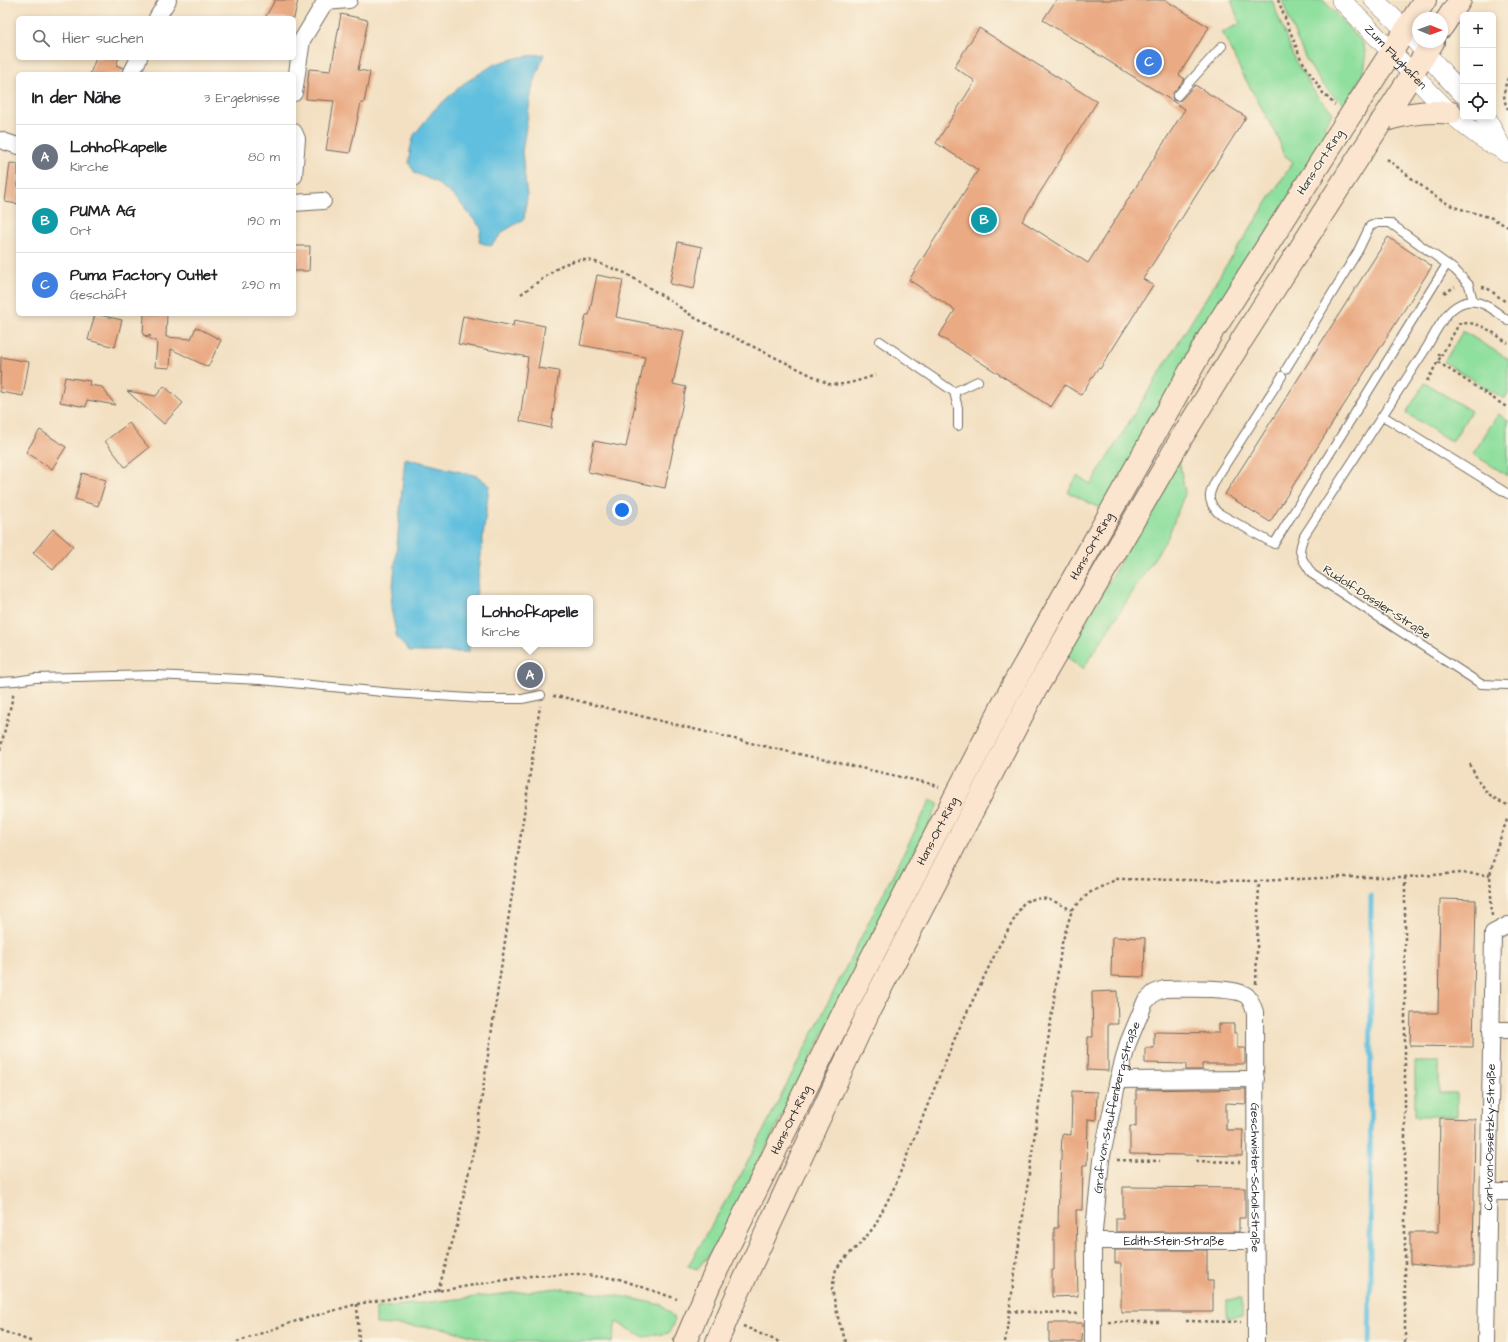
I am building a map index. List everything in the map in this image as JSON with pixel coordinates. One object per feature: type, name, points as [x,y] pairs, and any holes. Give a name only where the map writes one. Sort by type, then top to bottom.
[{"type":"main road","name":"Hans-Ort-Ring","points":[[685,1342],[709,1286],[846,1008],[1013,685],[1214,329],[1337,136],[1347,106],[1392,52],[1425,0]]},
{"type":"main road","points":[[1448,19],[1460,0]]},
{"type":"main road","name":"Hans-Ort-Ring","points":[[717,1342],[733,1304],[869,1011],[1033,694],[1182,437],[1239,344],[1428,48]]},
{"type":"main road","points":[[1382,121],[1398,116],[1426,112],[1451,113]]},
{"type":"street","points":[[158,16],[168,0]]},
{"type":"street","points":[[296,80],[302,40],[325,2],[348,0]]},
{"type":"street","name":"Zum Flughafen","points":[[1341,0],[1467,129],[1486,142],[1505,152]]},
{"type":"street","name":"Zum Flughafen","points":[[1374,0],[1412,34]]},
{"type":"street","name":"Zum Flughafen","points":[[1430,48],[1460,90]]},
{"type":"street","points":[[132,72],[138,60]]},
{"type":"street","points":[[1488,120],[1505,152]]},
{"type":"street","points":[[296,137],[296,151]]},
{"type":"street","points":[[0,140],[16,145]]},
{"type":"street","points":[[296,203],[323,201]]},
{"type":"street","points":[[1493,933],[1508,925]]},
{"type":"street","name":"Carl-von-Ossietzky-Straße","points":[[1486,1342],[1493,933]]},
{"type":"street","name":"Graf-von-Stauffenberg-Straße","points":[[1093,1342],[1093,1241],[1101,1160],[1118,1080],[1128,1043],[1138,1017],[1146,1002],[1154,992],[1164,989],[1234,990],[1246,995],[1253,1004],[1255,1012]]},
{"type":"street","name":"Geschwister-Scholl-Straße","points":[[1255,1012],[1256,1342]]},
{"type":"street","points":[[1492,1030],[1508,1030]]},
{"type":"street","points":[[1118,1080],[1256,1078]]},
{"type":"street","points":[[1489,1192],[1508,1192]]},
{"type":"street","name":"Edith-Stein-Straße","points":[[1093,1241],[1255,1241]]},
{"type":"lane","points":[[1177,96],[1222,46]]},
{"type":"lane","points":[[1447,264],[1274,544],[1218,512],[1211,505],[1211,489],[1358,251],[1370,226],[1378,223],[1390,223],[1447,264],[1455,270],[1469,285],[1473,301],[1484,304],[1508,321]]},
{"type":"lane","name":"Rudolf-Dassler-Straße","points":[[1473,301],[1462,303],[1452,308],[1444,316],[1427,347],[1304,536],[1300,551],[1303,560],[1312,574],[1481,684],[1508,685]]},
{"type":"lane","points":[[880,341],[954,392],[958,408],[958,426]]},
{"type":"lane","points":[[954,392],[978,381]]},
{"type":"lane","points":[[1383,416],[1508,494]]},
{"type":"lane","points":[[0,682],[35,678],[155,675],[260,680],[393,693],[484,699],[522,699],[541,695]]},
{"type":"path","points":[[1278,0],[1301,59],[1323,93],[1347,106]]},
{"type":"path","points":[[1508,78],[1504,87],[1504,97],[1508,109]]},
{"type":"path","points":[[1388,159],[1437,198],[1454,206],[1492,218],[1508,227]]},
{"type":"path","points":[[521,294],[562,264],[569,261],[593,261],[625,273],[671,301],[695,318],[829,384],[843,385],[876,375]]},
{"type":"path","points":[[1441,356],[1459,324],[1469,322],[1478,324],[1508,343]]},
{"type":"path","points":[[1438,362],[1508,408]]},
{"type":"path","points":[[0,750],[16,681]]},
{"type":"path","points":[[438,1291],[457,1226],[476,1143],[541,695],[567,698],[759,745],[932,784],[956,796]]},
{"type":"path","points":[[1470,764],[1477,779],[1486,792],[1497,800],[1508,805]]},
{"type":"path","points":[[1493,933],[1490,875],[1496,850],[1508,818]]},
{"type":"path","points":[[1405,1342],[1405,877],[1461,873],[1490,875]]},
{"type":"path","points":[[1255,1012],[1259,880]]},
{"type":"path","points":[[846,1342],[838,1322],[832,1289],[836,1269],[874,1227],[893,1190],[957,1033],[999,946],[1024,902],[1034,898],[1045,897],[1072,910]]},
{"type":"path","points":[[1101,1160],[1160,1161]]},
{"type":"path","points":[[1196,1161],[1256,1162]]},
{"type":"path","points":[[237,1342],[293,1322],[357,1304],[530,1276],[578,1274],[619,1279],[677,1299]]},
{"type":"path","points":[[357,1304],[359,1342]]},
{"type":"path","points":[[1009,1311],[1160,1322]]},
{"type":"path","points":[[1186,1321],[1256,1323]]},
{"type":"path","points":[[740,1325],[779,1342]]},
{"type":"path","points":[[0,1330],[33,1342]]},
{"type":"green space","points":[[1231,0],[1272,0],[1295,61],[1317,96],[1333,113],[1324,126],[1330,133],[1103,510],[1068,492],[1077,476],[1091,484],[1222,272],[1293,162],[1283,154],[1278,137],[1242,73],[1222,32],[1240,24]]},
{"type":"green space","points":[[1282,0],[1323,0],[1362,42],[1366,59],[1365,67],[1359,83],[1345,105],[1331,94],[1324,86],[1304,56]]},
{"type":"green space","points":[[1463,331],[1508,359],[1508,394],[1504,399],[1444,362]]},
{"type":"green space","points":[[1425,383],[1471,411],[1452,442],[1406,413]]},
{"type":"green space","points":[[1498,414],[1508,420],[1508,476],[1473,454]]},
{"type":"green space","points":[[1179,460],[1185,493],[1168,537],[1083,669],[1066,656]]},
{"type":"green space","points":[[931,799],[939,804],[717,1245],[697,1269],[688,1266],[743,1171]]},
{"type":"green space","points":[[1415,1062],[1439,1062],[1439,1093],[1457,1093],[1457,1116],[1415,1116]]},
{"type":"green space","points":[[558,1288],[625,1297],[662,1305],[675,1319],[669,1333],[644,1337],[616,1322],[612,1342],[493,1342],[443,1328],[376,1324],[376,1308]]},
{"type":"green space","points":[[1242,1299],[1242,1317],[1227,1317],[1227,1300]]},
{"type":"water","points":[[544,54],[532,89],[522,152],[527,197],[524,219],[504,231],[491,246],[479,242],[481,228],[455,197],[434,181],[415,173],[409,163],[410,150],[414,135],[434,110],[463,84],[495,64],[520,57]]},
{"type":"water","points":[[405,458],[477,476],[489,485],[476,595],[467,595],[467,647],[469,647],[469,652],[410,652],[397,638],[391,608]]},
{"type":"building","points":[[275,0],[298,0],[294,16],[266,16]]},
{"type":"building","points":[[1056,0],[1165,0],[1209,27],[1179,75],[1185,79],[1173,93],[1173,100],[1181,100],[1195,85],[1246,117],[1143,279],[1153,285],[1100,369],[1098,368],[1081,395],[1065,385],[1051,407],[939,336],[955,310],[909,280],[978,170],[936,143],[975,81],[954,67],[979,28],[1097,102],[1022,221],[1088,263],[1185,109],[1043,20]]},
{"type":"building","points":[[341,14],[368,20],[358,70],[370,72],[364,103],[361,103],[350,153],[326,150],[334,101],[306,99],[309,69],[331,71]]},
{"type":"building","points":[[95,60],[118,60],[116,65],[123,68],[122,72],[91,72]]},
{"type":"building","points":[[10,163],[16,164],[16,204],[5,202]]},
{"type":"building","points":[[1388,237],[1432,266],[1270,522],[1225,494]]},
{"type":"building","points":[[678,242],[702,247],[694,289],[670,284]]},
{"type":"building","points":[[296,246],[310,246],[309,271],[296,271]]},
{"type":"building","points":[[597,275],[623,280],[616,317],[684,331],[673,384],[686,387],[665,488],[588,472],[594,441],[626,447],[645,357],[580,345],[586,315],[589,315]]},
{"type":"building","points":[[94,316],[104,316],[122,320],[115,347],[88,340]]},
{"type":"building","points":[[144,316],[167,316],[166,337],[191,339],[196,327],[221,340],[208,367],[171,349],[170,368],[155,367],[157,342],[145,336],[151,336],[143,335]]},
{"type":"building","points":[[463,316],[513,326],[514,320],[545,326],[538,368],[559,371],[551,428],[520,421],[528,357],[458,344]]},
{"type":"building","points":[[1,357],[29,362],[23,396],[0,392]]},
{"type":"building","points":[[65,377],[90,381],[89,385],[102,387],[115,405],[87,400],[86,407],[60,402]]},
{"type":"building","points":[[164,386],[183,403],[164,424],[127,391],[156,396]]},
{"type":"building","points":[[129,423],[149,448],[125,467],[105,441]]},
{"type":"building","points":[[40,430],[66,447],[52,469],[26,452]]},
{"type":"building","points":[[82,473],[106,480],[98,506],[75,499]]},
{"type":"building","points":[[53,529],[73,546],[53,570],[33,553]]},
{"type":"building","points":[[1440,899],[1476,900],[1473,1047],[1410,1046],[1411,1013],[1438,1013]]},
{"type":"building","points":[[1112,937],[1145,938],[1144,977],[1111,976]]},
{"type":"building","points":[[1117,991],[1118,1024],[1108,1024],[1108,1071],[1087,1070],[1088,1037],[1093,1037],[1092,992]]},
{"type":"building","points":[[1219,1024],[1234,1024],[1234,1033],[1237,1033],[1237,1048],[1245,1048],[1245,1064],[1202,1064],[1202,1070],[1186,1070],[1186,1064],[1145,1063],[1145,1048],[1154,1048],[1154,1032],[1219,1033]]},
{"type":"building","points":[[1246,1089],[1246,1104],[1226,1103],[1226,1130],[1243,1130],[1242,1156],[1130,1154],[1130,1126],[1136,1127],[1136,1090]]},
{"type":"building","points":[[1072,1091],[1097,1092],[1096,1120],[1088,1119],[1087,1165],[1083,1165],[1082,1210],[1076,1210],[1078,1296],[1052,1297],[1052,1270],[1054,1270],[1054,1228],[1058,1228],[1062,1134],[1071,1135]]},
{"type":"building","points":[[1440,1118],[1475,1119],[1473,1267],[1436,1267],[1410,1264],[1410,1232],[1438,1232]]},
{"type":"building","points":[[1123,1187],[1245,1188],[1245,1218],[1239,1218],[1239,1232],[1116,1232],[1116,1218],[1123,1218]]},
{"type":"building","points":[[1115,1250],[1207,1250],[1207,1281],[1213,1281],[1213,1312],[1121,1312],[1121,1263],[1115,1263]]},
{"type":"building","points":[[1049,1323],[1083,1323],[1082,1342],[1049,1342]]},
{"type":"waterway","points":[[1369,1342],[1371,896]]},
{"type":"place","name":"Puma Factory Outlet","points":[[1149,62]]},
{"type":"place","name":"PUMA AG","points":[[984,220]]},
{"type":"place","name":"Lohhofkapelle","points":[[530,675]]}]
